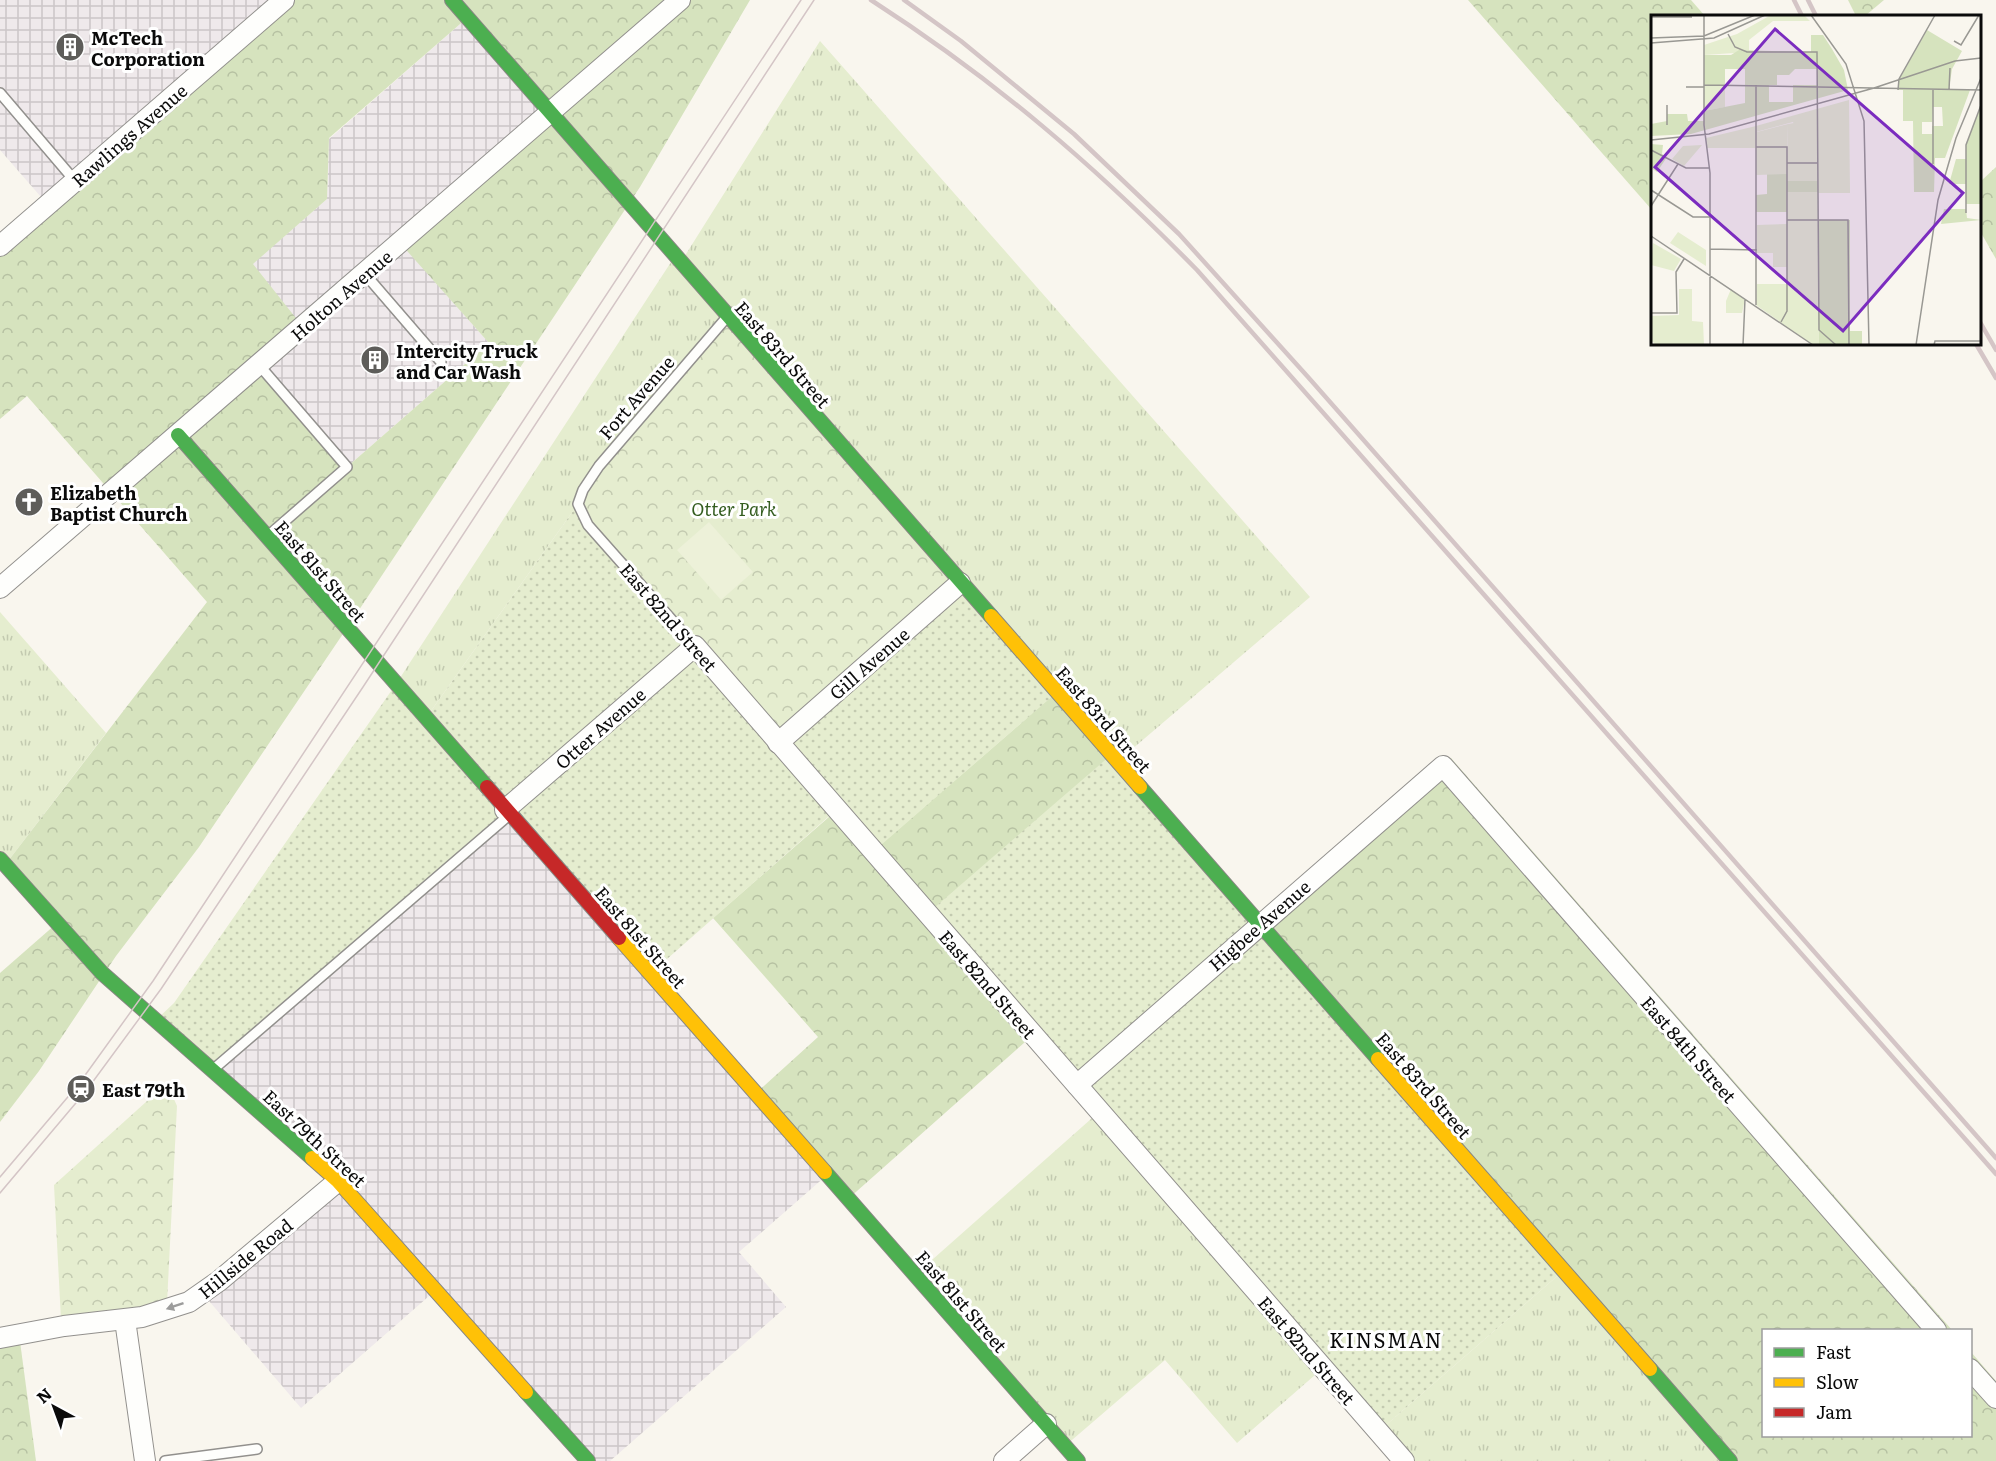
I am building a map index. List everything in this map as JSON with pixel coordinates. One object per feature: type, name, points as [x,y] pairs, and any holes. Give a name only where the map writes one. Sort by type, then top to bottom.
[{"type":"street","name":"Rawlings Avenue","points":[[0,246],[284,0]]},
{"type":"street","name":"East 83rd Street","points":[[452,0],[1730,1461]]},
{"type":"street","name":"Holton Avenue","points":[[0,588],[680,0]]},
{"type":"street","name":"East 81st Street","points":[[178,435],[1078,1461]]},
{"type":"street","name":"Gill Avenue","points":[[778,743],[960,583]]},
{"type":"street","name":"East 82nd Street","points":[[695,646],[1404,1461]]},
{"type":"street","name":"Otter Avenue","points":[[508,812],[695,646]]},
{"type":"street","name":"Higbee Avenue","points":[[1077,1085],[1443,766]]},
{"type":"street","name":"East 84th Street","points":[[1443,766],[1935,1329]]},
{"type":"street","name":"East 79th Street","points":[[0,859],[87,958],[338,1182],[588,1461]]},
{"type":"street","name":"Hillside Road","points":[[0,1338],[64,1326],[125,1320],[189,1302],[203,1294],[338,1182]]},
{"type":"street","points":[[125,1320],[145,1461]]},
{"type":"street","points":[[1972,1370],[1996,1398]]},
{"type":"street","points":[[1004,1461],[1046,1424]]},
{"type":"lane","points":[[0,93],[75,181]]},
{"type":"lane","points":[[365,274],[441,362]]},
{"type":"lane","name":"Fort Avenue","points":[[578,504],[583,490],[599,465],[727,317]]},
{"type":"lane","points":[[259,365],[347,467],[267,537]]},
{"type":"lane","name":"East 82nd Street","points":[[578,504],[588,525],[695,646]]},
{"type":"lane","points":[[213,1069],[508,812]]},
{"type":"lane","points":[[165,1461],[257,1449]]},
{"type":"shaded area","points":[[0,0],[284,0],[48,205],[0,150]]},
{"type":"shaded area","points":[[467,18],[549,113],[401,243],[489,343],[347,467],[259,365],[252,264],[327,199],[329,139]]},
{"type":"shaded area","points":[[510,815],[827,1175],[739,1252],[786,1307],[610,1461],[588,1461],[436,1290],[301,1408],[203,1294],[337,1181],[213,1069]]},
{"type":"green space","points":[[284,0],[750,0],[640,187],[353,619],[199,847],[116,956],[39,1071],[0,1122],[0,973],[56,924],[5,865],[207,602],[27,396],[0,419],[0,246]],"holes":[[[467,18],[549,113],[400,243],[489,343],[347,467],[259,365],[303,327],[253,264],[327,199],[329,138]]]},
{"type":"green space","points":[[1468,0],[1691,0],[1704,15],[1651,15],[1651,209]]},
{"type":"green space","points":[[1848,0],[1884,0],[1866,15],[1856,15]]},
{"type":"green space","points":[[820,41],[1310,597],[1117,762],[578,504],[426,718],[396,684],[675,256],[681,262]]},
{"type":"green space","points":[[1996,167],[1996,259],[1981,233],[1981,181]]},
{"type":"green space","name":"Otter Park","points":[[727,317],[960,583],[778,743],[588,525],[578,504],[583,490]]},
{"type":"green space","points":[[578,504],[588,525],[778,743],[960,583],[1056,693],[873,852],[836,810],[650,974],[510,815],[213,1069],[157,1019],[174,1003],[396,684],[426,718]]},
{"type":"green space","points":[[709,522],[753,572],[721,600],[677,550]]},
{"type":"green space","points":[[0,612],[106,733],[5,865],[0,859]]},
{"type":"green space","points":[[1056,693],[1111,755],[1033,1035],[848,1199],[755,1094],[818,1037],[713,918],[837,810],[873,851]]},
{"type":"green space","points":[[1111,755],[1563,1271],[1378,1432],[927,914]]},
{"type":"green space","points":[[1451,758],[1951,1329],[1762,1329],[1762,1437],[1972,1437],[1972,1353],[1996,1381],[1996,1461],[1730,1461],[1260,925]]},
{"type":"green space","points":[[167,1083],[177,1106],[167,1303],[125,1317],[61,1320],[54,1185]]},
{"type":"green space","points":[[1100,1111],[1323,1368],[1237,1443],[1165,1360],[1065,1446],[915,1275]]},
{"type":"green space","points":[[1563,1271],[1730,1461],[1404,1461],[1378,1432]]},
{"type":"green space","points":[[19,1334],[36,1461],[0,1461],[0,1338]]},
{"type":"tram line","points":[[0,1177],[78,1085],[153,981],[801,0]]},
{"type":"tram line","points":[[0,1193],[86,1091],[161,989],[363,687],[814,0]]},
{"type":"railway","points":[[871,0],[959,61],[1042,126],[1120,195],[1197,270],[1996,1174]]},
{"type":"railway","points":[[904,0],[961,41],[1074,134],[1179,234],[1308,377],[1996,1158]]},
{"type":"railway","points":[[1794,0],[1802,15]]},
{"type":"railway","points":[[1808,0],[1816,15]]},
{"type":"railway","points":[[1981,324],[1996,350]]},
{"type":"railway","points":[[1977,345],[1996,378]]},
{"type":"traffic: fast","points":[[452,0],[991,616]]},
{"type":"traffic: fast","points":[[178,435],[487,787]]},
{"type":"traffic: fast","points":[[1140,787],[1378,1059]]},
{"type":"traffic: fast","points":[[0,859],[102,973],[312,1158]]},
{"type":"traffic: fast","points":[[825,1172],[1078,1461]]},
{"type":"traffic: fast","points":[[1650,1369],[1730,1461]]},
{"type":"traffic: fast","points":[[526,1392],[588,1461]]},
{"type":"traffic: slow","points":[[991,616],[1140,787]]},
{"type":"traffic: slow","points":[[619,938],[825,1172]]},
{"type":"traffic: slow","points":[[1378,1059],[1650,1369]]},
{"type":"traffic: slow","points":[[312,1158],[338,1181],[526,1392]]},
{"type":"traffic: jam","points":[[487,787],[619,938]]},
{"type":"place","name":"McTech Corporation","points":[[70,47]]},
{"type":"place","name":"Intercity Truck and Car Wash","points":[[375,360]]},
{"type":"place","name":"Elizabeth Baptist Church","points":[[29,502]]},
{"type":"place","name":"East 79th","points":[[81,1089]]},
{"type":"district","name":"KINSMAN","points":[[1386,1339]]}]
